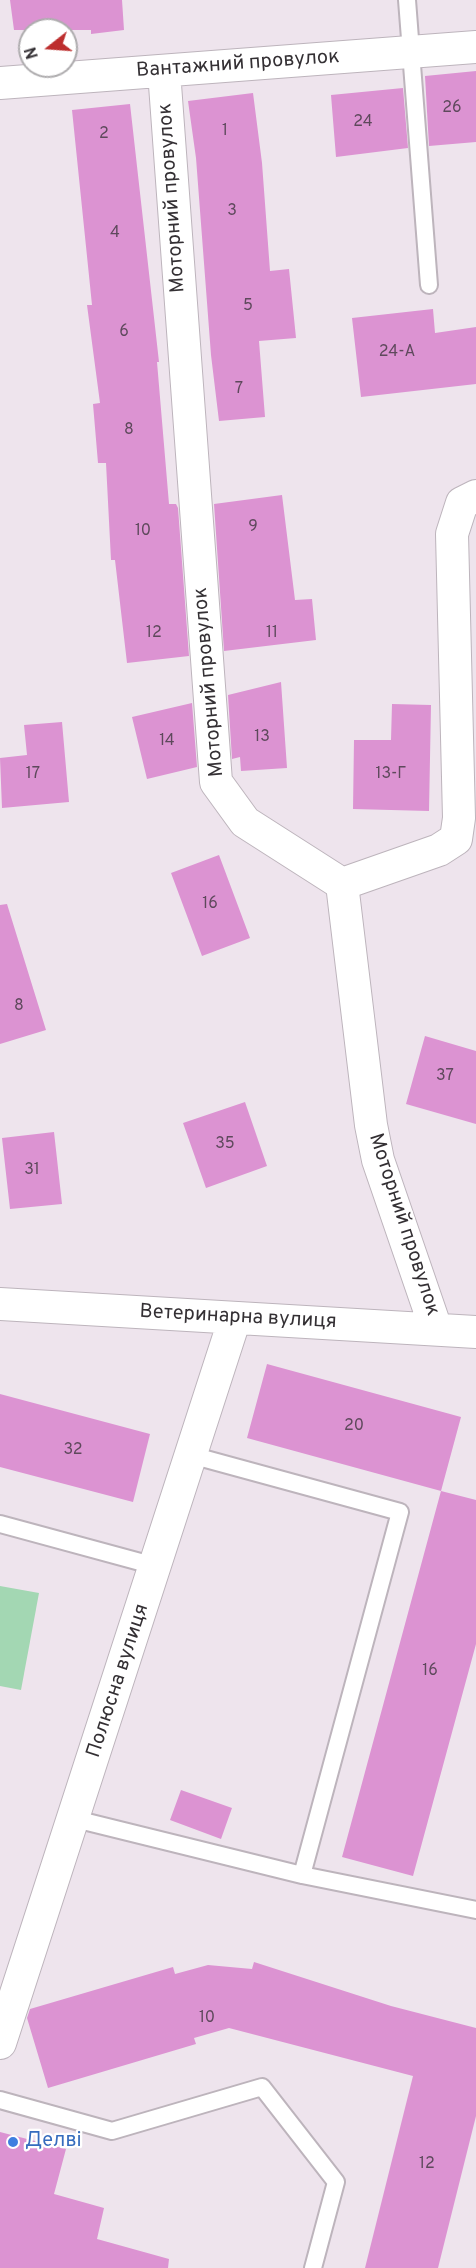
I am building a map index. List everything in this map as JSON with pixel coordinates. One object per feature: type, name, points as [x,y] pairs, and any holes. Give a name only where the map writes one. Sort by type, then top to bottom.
[{"type":"street","name":"Вантажний провулок","points":[[0,84],[476,47]]},
{"type":"street","name":"Моторний провулок","points":[[164,71],[216,782],[245,822],[342,884],[376,1148],[436,1329]]},
{"type":"street","points":[[342,884],[439,850],[456,839],[459,818],[452,534],[462,503],[476,496]]},
{"type":"street","name":"Ветеринарна вулиця","points":[[0,1304],[476,1332]]},
{"type":"street","name":"Полюсна вулиця","points":[[0,2043],[75,1819],[235,1318]]},
{"type":"lane","points":[[407,0],[429,285]]},
{"type":"lane","points":[[191,1455],[400,1512],[302,1875]]},
{"type":"lane","points":[[0,1524],[155,1566]]},
{"type":"lane","points":[[75,1819],[302,1875],[476,1910]]},
{"type":"lane","points":[[0,2100],[112,2131],[262,2087],[336,2182],[313,2268]]},
{"type":"green space","points":[[0,1586],[39,1593],[21,1690],[0,1686]]},
{"type":"building","points":[[10,0],[122,0],[124,30],[91,34],[91,30],[78,30],[78,18],[18,18],[18,30],[14,30]]},
{"type":"building","points":[[476,71],[476,142],[429,146],[425,76]]},
{"type":"building","points":[[403,88],[408,148],[336,157],[331,95]]},
{"type":"building","points":[[253,93],[262,163],[270,271],[289,269],[296,338],[259,341],[265,417],[219,421],[211,355],[196,158],[188,101]]},
{"type":"building","points":[[130,104],[159,362],[157,362],[169,504],[176,504],[178,508],[189,656],[127,663],[115,560],[111,560],[106,463],[98,463],[93,404],[100,403],[87,305],[92,305],[72,110]]},
{"type":"building","points":[[433,309],[435,333],[476,327],[476,384],[361,397],[352,318]]},
{"type":"building","points":[[282,495],[295,600],[312,599],[316,640],[224,651],[214,504]]},
{"type":"building","points":[[281,682],[287,768],[241,771],[240,757],[232,759],[228,695]]},
{"type":"building","points":[[192,703],[197,767],[147,779],[132,717]]},
{"type":"building","points":[[392,704],[431,705],[429,811],[353,809],[354,740],[391,740]]},
{"type":"building","points":[[62,722],[69,802],[2,808],[0,758],[27,755],[24,725]]},
{"type":"building","points":[[219,855],[250,938],[202,956],[171,873]]},
{"type":"building","points":[[7,904],[46,1030],[0,1044],[0,905]]},
{"type":"building","points":[[425,1036],[476,1051],[476,1124],[406,1104]]},
{"type":"building","points":[[245,1102],[267,1166],[206,1188],[183,1123]]},
{"type":"building","points":[[54,1132],[62,1204],[10,1209],[2,1138]]},
{"type":"building","points":[[267,1364],[461,1417],[441,1491],[247,1438]]},
{"type":"building","points":[[0,1394],[150,1434],[133,1502],[0,1467]]},
{"type":"building","points":[[441,1491],[476,1500],[476,1644],[413,1876],[342,1857]]},
{"type":"building","points":[[181,1790],[232,1808],[221,1839],[170,1820]]},
{"type":"building","points":[[254,1962],[391,2006],[476,2028],[476,2116],[438,2268],[365,2268],[413,2076],[229,2028],[194,2038],[196,2044],[48,2088],[27,2018],[30,2009],[173,1967],[175,1974],[208,1965],[252,1969]]},
{"type":"building","points":[[0,2132],[66,2149],[54,2194],[104,2208],[97,2239],[169,2259],[168,2268],[0,2268]]},
{"type":"place","name":"Делві","points":[[13,2142]]}]
